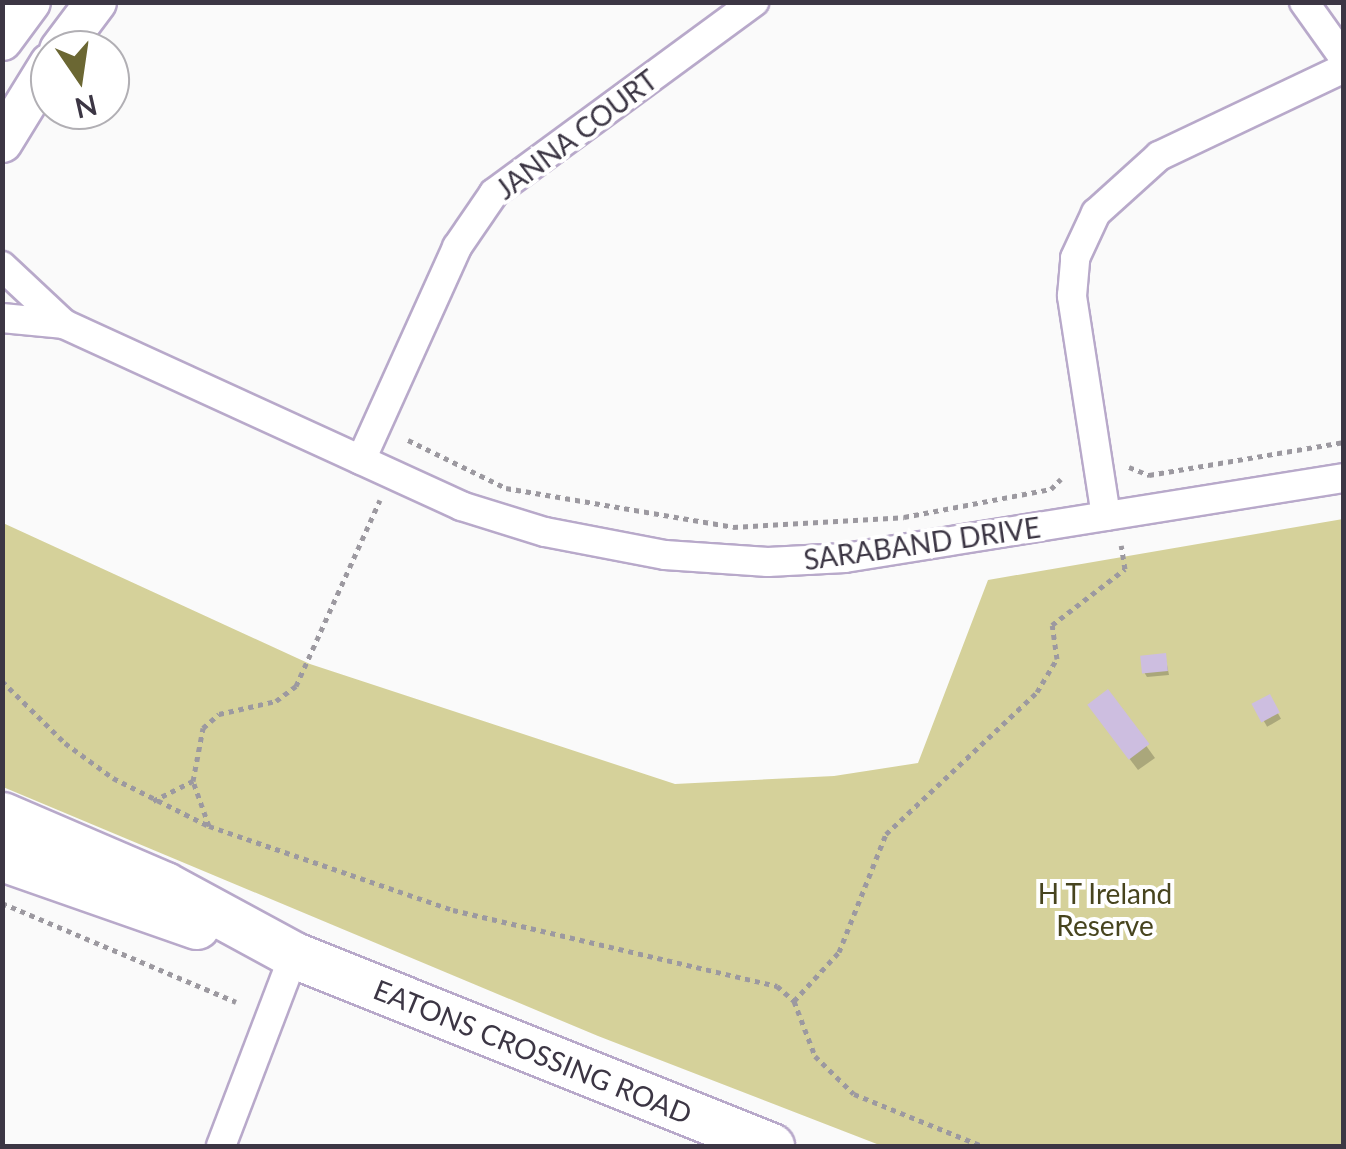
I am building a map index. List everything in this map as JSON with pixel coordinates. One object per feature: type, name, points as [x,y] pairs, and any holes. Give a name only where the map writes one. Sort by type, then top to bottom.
[{"type":"main road","name":"EATONS CROSSING ROAD","points":[[2,816],[165,886],[294,954],[771,1146]]},
{"type":"main road","name":"EATONS CROSSING ROAD","points":[[2,858],[153,914],[294,954]]},
{"type":"street","points":[[2,40],[30,2]]},
{"type":"street","points":[[75,30],[96,2]]},
{"type":"street","name":"JANNA COURT","points":[[361,460],[457,247],[494,193],[754,2]]},
{"type":"street","points":[[1304,2],[1344,58]]},
{"type":"street","points":[[1106,516],[1072,296],[1075,258],[1096,213],[1158,156],[1344,68]]},
{"type":"street","points":[[2,142],[30,96]]},
{"type":"street","name":"SARABAND DRIVE","points":[[2,266],[64,324],[461,506],[545,532],[665,555],[768,562],[906,550],[1344,478]]},
{"type":"street","name":"SARABAND DRIVE","points":[[2,318],[64,324]]},
{"type":"street","points":[[220,1146],[294,954]]},
{"type":"path","points":[[408,440],[506,488],[734,528],[904,517],[1051,489],[1061,479]]},
{"type":"path","points":[[1128,468],[1148,475],[1344,442]]},
{"type":"path","points":[[209,826],[193,781],[196,749],[211,721],[247,704],[276,701],[296,686],[392,474]]},
{"type":"path","points":[[794,1001],[839,952],[886,834],[1037,692],[1056,659],[1052,625],[1126,569],[1121,545]]},
{"type":"path","points":[[2,681],[65,743],[152,801],[209,826],[453,910],[743,974],[777,986],[794,1001],[814,1056],[854,1094],[982,1146]]},
{"type":"path","points":[[152,801],[193,781]]},
{"type":"path","points":[[2,903],[236,1002]]},
{"type":"green space","name":"H T Ireland Reserve","points":[[1343,519],[1343,1146],[882,1146],[598,1036],[3,787],[3,523],[310,664],[675,784],[834,776],[918,763],[988,580]]},
{"type":"building","points":[[1166,653],[1168,671],[1142,674],[1140,656]]},
{"type":"building","points":[[1108,689],[1150,744],[1129,760],[1087,705]]},
{"type":"building","points":[[1270,694],[1280,713],[1261,722],[1251,704]]}]
